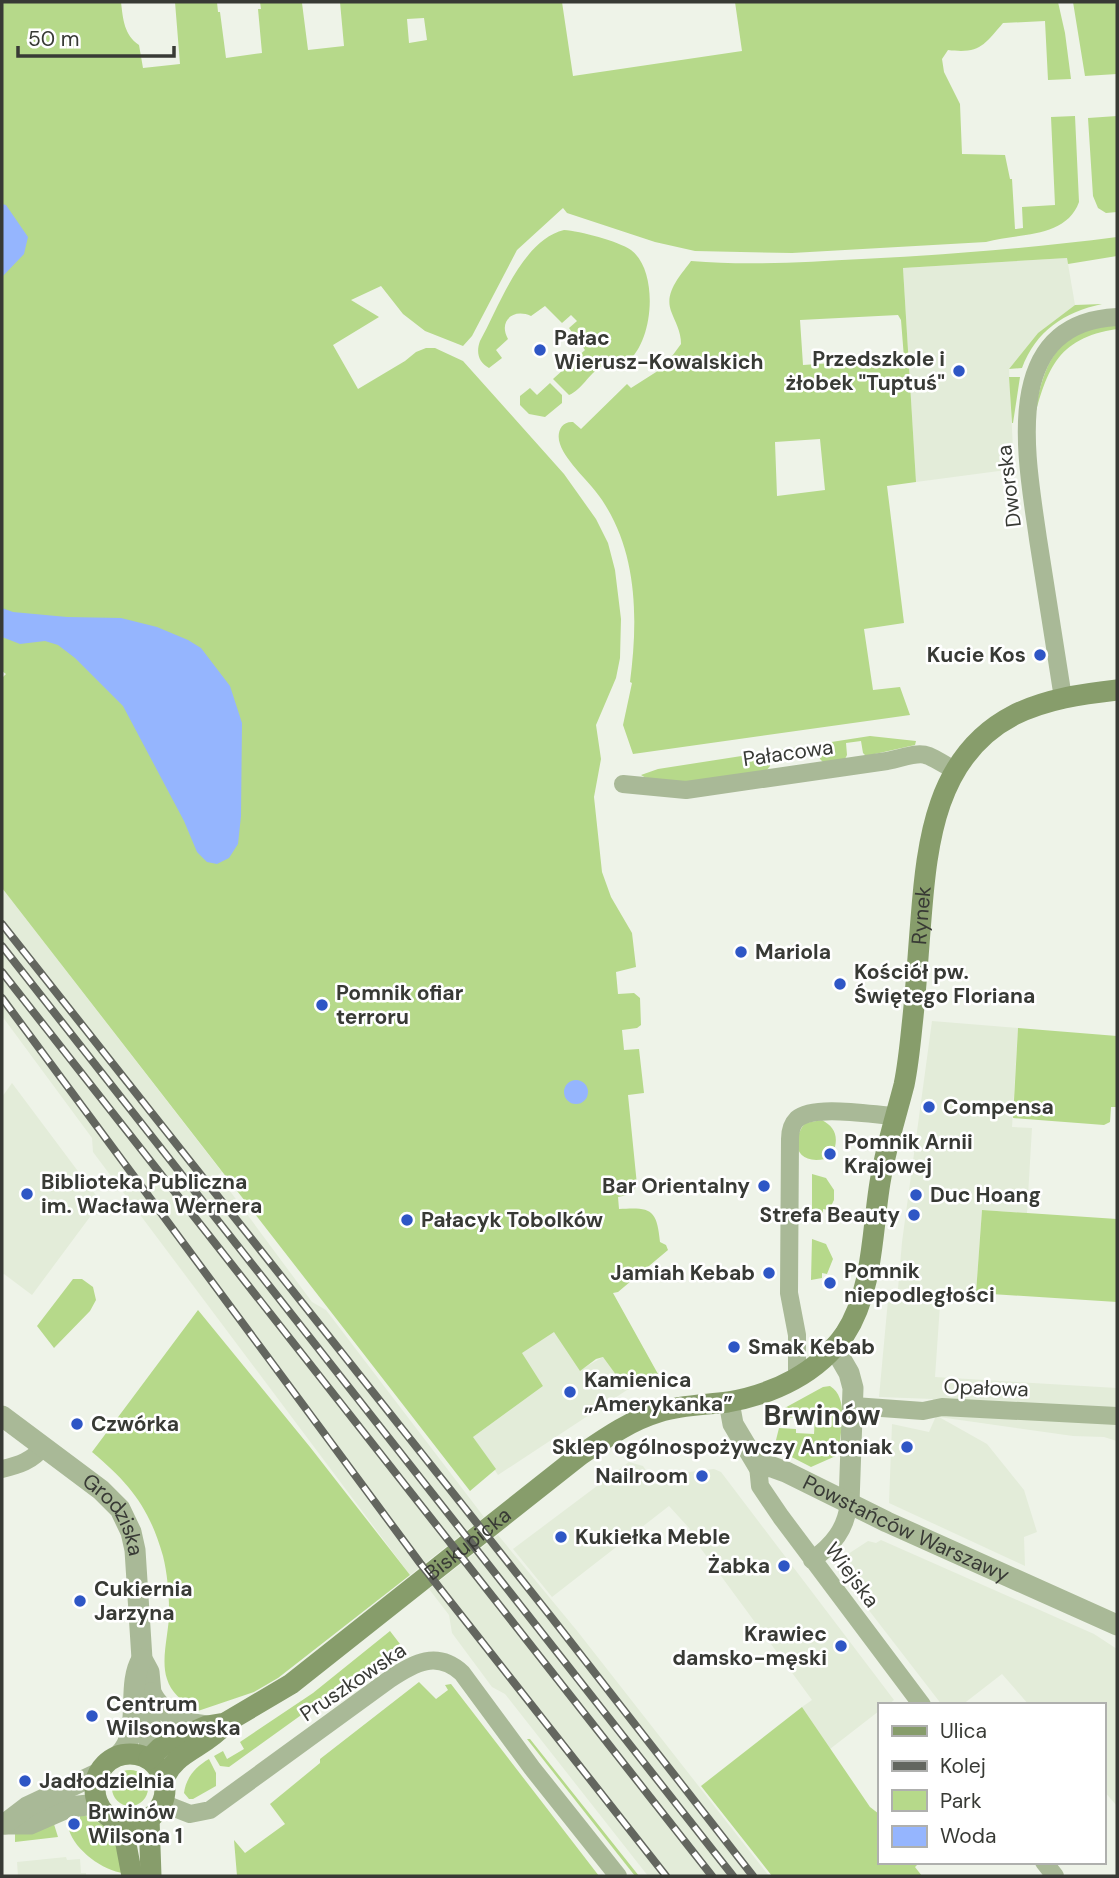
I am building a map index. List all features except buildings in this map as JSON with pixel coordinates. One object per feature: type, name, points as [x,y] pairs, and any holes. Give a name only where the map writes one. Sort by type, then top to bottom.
[{"type":"main road","points":[[1063,698],[1117,690]]},
{"type":"main road","name":"Rynek","points":[[729,1402],[762,1393],[797,1378],[818,1364],[853,1321],[862,1297],[883,1164],[904,1086],[929,842],[940,801],[954,770],[975,744],[989,732],[1033,706],[1063,698]]},
{"type":"main road","name":"Biskupicka","points":[[149,1759],[170,1742],[216,1724],[291,1684],[579,1456],[611,1435],[660,1412],[729,1402]]},
{"type":"main road","name":"Biskupicka","points":[[164,1780],[173,1763],[206,1742],[216,1724]]},
{"type":"main road","points":[[151,1876],[155,1810],[165,1787],[158,1768],[149,1759],[135,1754],[119,1755],[107,1762],[97,1774],[94,1789],[98,1804],[108,1816],[122,1823],[136,1823],[155,1810]]},
{"type":"main road","points":[[122,1823],[132,1876]]},
{"type":"street","name":"Dworska","points":[[1063,698],[1026,455],[1027,410],[1034,377],[1045,353],[1053,344],[1070,329],[1085,322],[1117,317]]},
{"type":"street","name":"Pałacowa","points":[[623,784],[686,790],[887,761],[918,752],[932,756],[954,770]]},
{"type":"street","points":[[797,1378],[797,1335],[789,1293],[790,1139],[793,1125],[798,1118],[813,1113],[848,1112],[895,1116]]},
{"type":"street","points":[[813,1560],[827,1549],[839,1534],[849,1503],[854,1406],[851,1377],[834,1347]]},
{"type":"street","points":[[729,1402],[733,1424],[758,1466]]},
{"type":"street","name":"Opałowa","points":[[854,1406],[923,1411],[942,1407],[1117,1416]]},
{"type":"street","name":"Grodziska","points":[[2,1416],[101,1490],[120,1509],[126,1520],[135,1550],[142,1659],[149,1672],[149,1759]]},
{"type":"street","points":[[2,1469],[28,1462],[43,1447]]},
{"type":"street","name":"Powstańców Warszawy","points":[[758,1466],[786,1472],[1117,1625]]},
{"type":"street","name":"Wiejska","points":[[758,1466],[758,1479],[764,1493],[920,1703]]},
{"type":"street","name":"Grodziska","points":[[119,1755],[128,1743],[135,1671],[142,1659]]},
{"type":"street","name":"Pruszkowska","points":[[155,1810],[197,1814],[210,1810],[390,1679],[418,1662],[437,1660],[450,1664],[462,1673],[532,1768],[618,1876]]},
{"type":"street","name":"Grodziska","points":[[151,1693],[157,1704],[183,1722],[216,1724]]},
{"type":"street","points":[[4,1824],[27,1807],[97,1774]]},
{"type":"street","points":[[4,1824],[30,1824],[69,1807],[98,1804]]},
{"type":"shaded area","name":"Przedszkole i żłobek \"Tuptuś\"","points":[[1067,258],[1075,305],[1038,333],[1009,369],[1014,469],[916,482],[903,268]]},
{"type":"shaded area","points":[[2,888],[222,1172],[218,1175],[312,1302],[326,1310],[484,1517],[410,1575],[93,1152],[92,1138],[2,1016]]},
{"type":"shaded area","points":[[932,1021],[1018,1028],[1012,1127],[1032,1128],[1027,1213],[982,1210],[976,1293],[898,1289]]},
{"type":"shaded area","points":[[12,1083],[101,1202],[32,1295],[2,1275],[2,1097]]},
{"type":"shaded area","points":[[888,1300],[940,1305],[935,1377],[1117,1388],[1117,1441],[1104,1437],[1073,1436],[939,1417],[987,1444],[1024,1490],[1037,1532],[1024,1537],[1025,1566],[889,1503],[892,1424],[929,1432],[936,1416],[933,1399],[879,1397]]},
{"type":"shaded area","points":[[554,1331],[580,1370],[603,1357],[627,1390],[498,1475],[473,1437],[543,1386],[521,1353]]},
{"type":"shaded area","points":[[629,1462],[643,1466],[655,1484],[672,1482],[672,1474],[714,1469],[721,1472],[894,1700],[890,1703],[878,1703],[878,1712],[830,1749],[802,1707],[812,1700],[688,1531],[690,1529],[669,1506],[552,1597],[513,1549]]},
{"type":"shaded area","points":[[498,1535],[578,1632],[769,1876],[648,1876],[505,1694],[492,1687],[452,1633],[449,1615],[429,1589]]},
{"type":"shaded area","points":[[881,1540],[1094,1634],[1117,1649],[1117,1806],[1105,1792],[1105,1703],[1027,1703],[1002,1674],[965,1703],[940,1703],[837,1569],[842,1558],[868,1541],[876,1543]]},
{"type":"shaded area","points":[[66,1857],[67,1860],[80,1859],[81,1873],[86,1873],[86,1876],[18,1876],[17,1862]]},
{"type":"green space","points":[[2,2],[121,2],[125,26],[139,45],[143,68],[180,64],[175,2],[217,2],[226,58],[262,53],[258,9],[261,9],[260,2],[302,3],[308,50],[344,46],[340,2],[562,2],[573,76],[742,51],[735,2],[1058,2],[1071,79],[1048,80],[1045,21],[1003,23],[980,46],[967,51],[948,50],[942,59],[944,72],[960,104],[962,154],[1005,155],[1012,179],[1015,229],[1023,228],[1022,207],[1055,205],[1051,117],[1075,116],[1079,202],[1073,214],[1052,229],[986,242],[792,253],[695,251],[655,242],[567,213],[563,208],[517,250],[472,336],[463,346],[425,331],[403,314],[381,286],[351,300],[379,317],[333,345],[358,389],[426,348],[435,348],[463,361],[564,474],[596,519],[608,543],[615,570],[621,619],[620,658],[616,678],[596,725],[601,759],[594,797],[602,872],[611,897],[632,933],[636,967],[616,972],[618,994],[634,993],[640,998],[641,1025],[622,1030],[624,1050],[639,1049],[644,1093],[628,1095],[637,1185],[632,1194],[618,1197],[619,1209],[650,1212],[657,1223],[660,1242],[666,1245],[668,1250],[618,1292],[613,1293],[658,1374],[627,1390],[603,1357],[580,1371],[554,1332],[522,1353],[543,1386],[473,1437],[496,1469],[470,1491],[2,888],[2,678],[6,674],[2,671]],"holes":[[[424,18],[427,40],[409,43],[407,19]]]},
{"type":"green space","points":[[1073,2],[1117,2],[1117,74],[1085,76]]},
{"type":"green space","points":[[1117,116],[1117,212],[1106,213],[1098,208],[1093,196],[1088,118]]},
{"type":"green space","points":[[564,230],[599,237],[631,250],[640,260],[646,274],[650,306],[643,339],[627,362],[601,367],[569,395],[553,379],[585,350],[569,328],[577,321],[571,315],[562,323],[545,306],[531,316],[513,315],[506,322],[505,333],[508,339],[496,350],[502,358],[489,368],[482,363],[478,353],[480,341],[513,276],[536,247],[549,236]]},
{"type":"green space","points":[[1117,237],[1117,256],[1068,264],[1067,258],[903,268],[916,482],[887,486],[904,623],[864,629],[873,690],[900,687],[910,715],[633,754],[623,725],[632,683],[634,635],[629,565],[614,521],[597,493],[563,451],[559,436],[560,428],[565,423],[573,422],[581,429],[627,384],[631,388],[664,367],[681,344],[669,304],[670,297],[675,284],[691,261],[819,261],[1022,248]],"holes":[[[898,315],[901,320],[904,358],[803,365],[800,320]],[[820,439],[825,490],[777,496],[775,442]]]},
{"type":"green space","points":[[1102,304],[1075,312],[1053,325],[1035,344],[1022,368],[1009,369],[1038,333],[1075,305]]},
{"type":"green space","points":[[1116,324],[1117,329],[1080,340],[1056,361],[1042,390],[1032,427],[1045,372],[1059,348],[1082,332]]},
{"type":"green space","points":[[1009,377],[1020,377],[1013,423],[1012,423]]},
{"type":"green space","points":[[550,383],[562,395],[562,403],[545,417],[529,414],[520,405],[520,396],[530,388],[537,395]]},
{"type":"green space","points":[[870,736],[916,741],[915,745],[866,756],[861,741],[846,743],[845,759],[823,762],[818,747],[769,754],[770,766],[767,770],[721,778],[666,782],[641,775],[658,769]]},
{"type":"green space","points":[[1018,1028],[1117,1036],[1117,1107],[1111,1107],[1110,1122],[1104,1125],[1013,1118]]},
{"type":"green space","points":[[822,1120],[834,1131],[835,1147],[825,1147],[825,1159],[808,1159],[798,1150],[800,1130],[805,1123]]},
{"type":"green space","points":[[812,1174],[826,1178],[834,1190],[834,1200],[829,1210],[823,1209],[823,1214],[812,1215]]},
{"type":"green space","points":[[982,1210],[1117,1219],[1117,1302],[976,1293]]},
{"type":"green space","points":[[812,1239],[826,1244],[833,1259],[827,1274],[822,1273],[822,1278],[811,1280]]},
{"type":"green space","points":[[73,1279],[82,1279],[93,1287],[96,1300],[90,1311],[54,1348],[37,1326]]},
{"type":"green space","points":[[198,1310],[410,1575],[278,1678],[254,1692],[192,1713],[191,1707],[171,1688],[165,1671],[169,1596],[167,1576],[157,1539],[136,1498],[117,1475],[92,1452]]},
{"type":"green space","points":[[830,1386],[840,1399],[842,1408],[838,1455],[811,1467],[774,1448],[779,1428],[814,1434],[815,1417],[777,1418],[781,1410],[823,1387]]},
{"type":"green space","points":[[390,1631],[400,1644],[229,1767],[220,1766],[214,1756],[223,1751],[227,1759],[244,1749],[240,1742],[313,1693]]},
{"type":"green space","points":[[419,1682],[436,1699],[448,1690],[445,1685],[451,1684],[599,1876],[237,1876],[234,1840],[245,1853],[285,1824],[270,1804],[320,1763],[320,1759]]},
{"type":"green space","points":[[802,1707],[870,1807],[878,1813],[878,1864],[918,1864],[915,1867],[922,1876],[772,1876],[701,1786]]},
{"type":"green space","points":[[527,1739],[530,1739],[639,1876],[635,1876]]},
{"type":"green space","points":[[209,1759],[216,1773],[216,1786],[189,1799],[184,1793],[189,1778],[195,1769]]},
{"type":"green space","points":[[130,1770],[143,1775],[148,1788],[143,1801],[130,1806],[117,1801],[112,1788],[117,1775]]},
{"type":"green space","points":[[80,1814],[107,1829],[116,1843],[124,1873],[99,1864],[77,1845],[69,1830],[80,1829]]},
{"type":"green space","points":[[53,1821],[58,1837],[15,1842],[15,1834]]},
{"type":"water","points":[[2,204],[6,205],[28,237],[24,254],[2,277]]},
{"type":"water","points":[[2,608],[13,612],[67,617],[121,618],[157,627],[201,648],[230,686],[242,723],[241,816],[238,844],[229,858],[217,864],[207,862],[197,852],[184,821],[123,706],[75,658],[58,645],[45,641],[20,644],[2,637]]},
{"type":"water","points":[[576,1080],[584,1084],[588,1092],[584,1100],[576,1104],[568,1100],[564,1092],[568,1084]]},
{"type":"railway","points":[[2,924],[753,1876]]},
{"type":"railway","points":[[2,946],[733,1876]]},
{"type":"railway","points":[[2,972],[712,1876]]},
{"type":"railway","points":[[2,998],[420,1563],[666,1876]]},
{"type":"place","name":"Pałac Wierusz-Kowalskich","points":[[540,350]]},
{"type":"place","name":"Przedszkole i żłobek \"Tuptuś\"","points":[[959,371]]},
{"type":"place","name":"Kucie Kos","points":[[1040,655]]},
{"type":"place","name":"Mariola","points":[[741,952]]},
{"type":"place","name":"Kościół pw. Świętego Floriana","points":[[840,984]]},
{"type":"place","name":"Pomnik ofiar terroru","points":[[322,1005]]},
{"type":"place","name":"Compensa","points":[[929,1107]]},
{"type":"place","name":"Pomnik Arnii Krajowej","points":[[830,1154]]},
{"type":"place","name":"Bar Orientalny","points":[[764,1186]]},
{"type":"place","name":"Biblioteka Publiczna im. Wacława Wernera","points":[[27,1194]]},
{"type":"place","name":"Duc Hoang","points":[[916,1195]]},
{"type":"place","name":"Strefa Beauty","points":[[914,1215]]},
{"type":"place","name":"Pałacyk Tobolków","points":[[407,1220]]},
{"type":"place","name":"Jamiah Kebab","points":[[769,1273]]},
{"type":"place","name":"Pomnik niepodległości","points":[[830,1283]]},
{"type":"place","name":"Smak Kebab","points":[[734,1347]]},
{"type":"place","name":"Kamienica „Amerykanka”","points":[[570,1392]]},
{"type":"place","name":"Czwórka","points":[[77,1424]]},
{"type":"place","name":"Sklep ogólnospożywczy Antoniak","points":[[907,1447]]},
{"type":"place","name":"Nailroom","points":[[702,1476]]},
{"type":"place","name":"Kukiełka Meble","points":[[561,1537]]},
{"type":"place","name":"Żabka","points":[[784,1566]]},
{"type":"place","name":"Cukiernia Jarzyna","points":[[80,1601]]},
{"type":"place","name":"Krawiec damsko-męski","points":[[841,1646]]},
{"type":"place","name":"Centrum Wilsonowska","points":[[92,1716]]},
{"type":"place","name":"Jadłodzielnia","points":[[25,1781]]},
{"type":"place","name":"Brwinów Wilsona 1","points":[[74,1824]]},
{"type":"district","name":"Brwinów","points":[[822,1415]]}]
